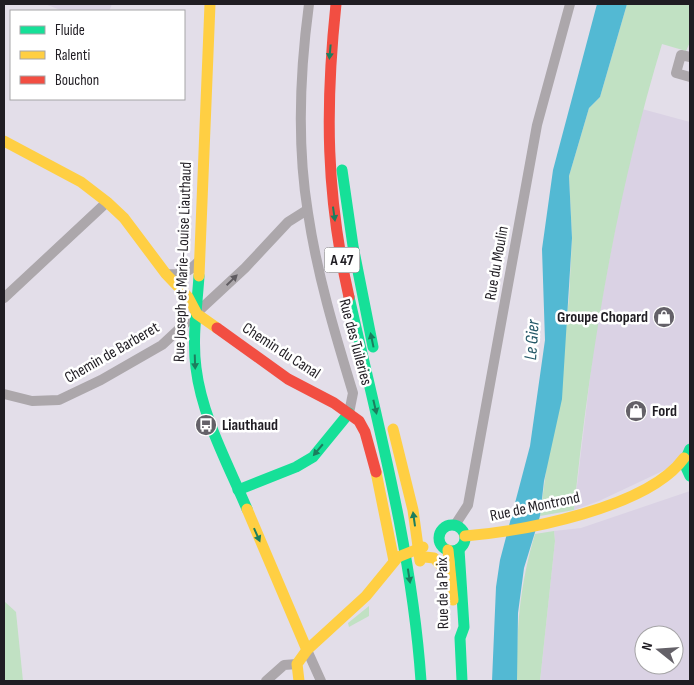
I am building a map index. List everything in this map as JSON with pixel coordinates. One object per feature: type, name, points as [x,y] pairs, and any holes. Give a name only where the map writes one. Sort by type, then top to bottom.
[{"type":"main road","name":"Rue Joseph et Marie-Louise Liauthaud","points":[[210,4],[197,314],[194,333],[195,368],[199,394],[307,650]]},
{"type":"main road","name":"A 47","points":[[336,4],[328,100],[328,136],[333,210],[349,300],[405,547],[421,681]]},
{"type":"main road","name":"A 47","points":[[346,4],[341,51],[339,123],[343,186],[353,246],[388,410],[413,510],[421,569]]},
{"type":"main road","points":[[4,141],[81,182],[107,202],[124,218],[166,274],[188,297],[197,314]]},
{"type":"main road","name":"Chemin du Canal","points":[[197,314],[288,379],[349,413]]},
{"type":"main road","points":[[238,490],[296,468],[313,456],[349,413],[359,421],[365,432],[398,559]]},
{"type":"main road","points":[[687,454],[685,470],[690,477]]},
{"type":"main road","name":"Rue de Montrond","points":[[464,536],[556,522],[608,505],[665,479],[679,466],[687,454]]},
{"type":"main road","name":"Rue de Montrond","points":[[665,479],[690,477]]},
{"type":"main road","points":[[455,525],[461,529],[464,536],[463,543],[453,549],[439,541],[443,528],[455,525]]},
{"type":"main road","points":[[299,681],[296,664],[307,650],[366,596],[398,559],[425,550],[439,541]]},
{"type":"main road","name":"Rue de la Paix","points":[[453,549],[450,575],[456,628],[460,638],[462,681]]},
{"type":"main road","name":"Rue de la Paix","points":[[453,549],[464,627],[460,638]]},
{"type":"main road","points":[[425,550],[450,575]]},
{"type":"street","name":"Rue des Tuileries","points":[[309,4],[302,84],[307,210],[317,265],[353,393],[349,413]]},
{"type":"street","name":"Rue du Moulin","points":[[455,525],[468,505],[537,125],[570,4]]},
{"type":"street","points":[[690,57],[681,55],[676,73],[690,77]]},
{"type":"street","points":[[4,298],[107,202]]},
{"type":"street","name":"Chemin de Barberet","points":[[4,394],[32,401],[58,400],[101,380],[162,345],[245,268],[288,222],[307,210]]},
{"type":"street","points":[[166,274],[182,275],[190,271],[199,260]]},
{"type":"street","points":[[307,650],[321,681]]},
{"type":"street","points":[[266,681],[284,665],[296,664]]},
{"type":"shaded area","points":[[45,4],[112,4],[109,10],[60,10]]},
{"type":"shaded area","points":[[642,109],[690,122],[690,465],[669,468],[599,501],[574,510],[595,336],[620,203]]},
{"type":"shaded area","points":[[690,491],[690,681],[540,681],[555,541],[554,531],[581,528]]},
{"type":"green space","points":[[627,4],[690,4],[690,42],[686,51],[662,44],[631,159],[618,217],[597,333],[580,451],[574,510],[540,516],[569,299],[572,238],[569,176],[589,108],[600,97]]},
{"type":"green space","points":[[554,531],[555,541],[540,681],[517,681],[517,643],[520,607],[530,552],[535,534]]},
{"type":"green space","points":[[4,601],[16,612],[23,681],[4,681]]},
{"type":"green space","points":[[369,606],[369,616],[349,627],[348,623]]},
{"type":"water","points":[[597,4],[627,4],[600,97],[589,108],[569,176],[572,238],[562,399],[544,481],[540,516],[524,568],[518,613],[517,681],[492,681],[496,587],[500,560],[530,446],[545,340],[542,249],[553,170]]},
{"type":"traffic: fast","points":[[342,170],[353,246],[373,347]]},
{"type":"traffic: fast","points":[[199,276],[194,345],[199,386],[217,440],[247,509]]},
{"type":"traffic: fast","points":[[349,297],[402,536],[417,632],[421,681]]},
{"type":"traffic: fast","points":[[238,490],[296,467],[313,457],[349,413]]},
{"type":"traffic: fast","points":[[690,449],[684,463],[690,476]]},
{"type":"traffic: fast","points":[[452,525],[461,529],[465,538],[461,547],[452,551],[443,547],[439,538],[443,529],[452,525]]},
{"type":"traffic: fast","points":[[459,549],[464,627],[460,638],[462,681]]},
{"type":"traffic: slow","points":[[199,276],[210,4]]},
{"type":"traffic: slow","points":[[4,141],[81,182],[107,202],[124,218],[166,274],[188,297],[197,314],[217,328]]},
{"type":"traffic: slow","points":[[393,429],[413,510],[420,561]]},
{"type":"traffic: slow","points":[[465,536],[519,529],[551,522],[583,514],[614,503],[643,491],[667,476],[684,458]]},
{"type":"traffic: slow","points":[[376,472],[394,561]]},
{"type":"traffic: slow","points":[[247,509],[307,650]]},
{"type":"traffic: slow","points":[[398,557],[423,547]]},
{"type":"traffic: slow","points":[[448,550],[453,600]]},
{"type":"traffic: slow","points":[[299,681],[297,664],[307,650],[366,596],[398,557]]},
{"type":"traffic: slow","points":[[425,557],[434,558],[450,575]]},
{"type":"traffic: jam","points":[[336,4],[330,79],[330,151],[336,223],[349,297]]},
{"type":"traffic: jam","points":[[217,328],[288,379],[334,403],[359,421],[365,432],[376,472]]},
{"type":"place","name":"Groupe Chopard","points":[[664,317]]},
{"type":"place","name":"Ford","points":[[636,411]]},
{"type":"place","name":"Liauthaud","points":[[206,425]]},
{"type":"water label","name":"Le Gier","points":[[532,340]]}]
